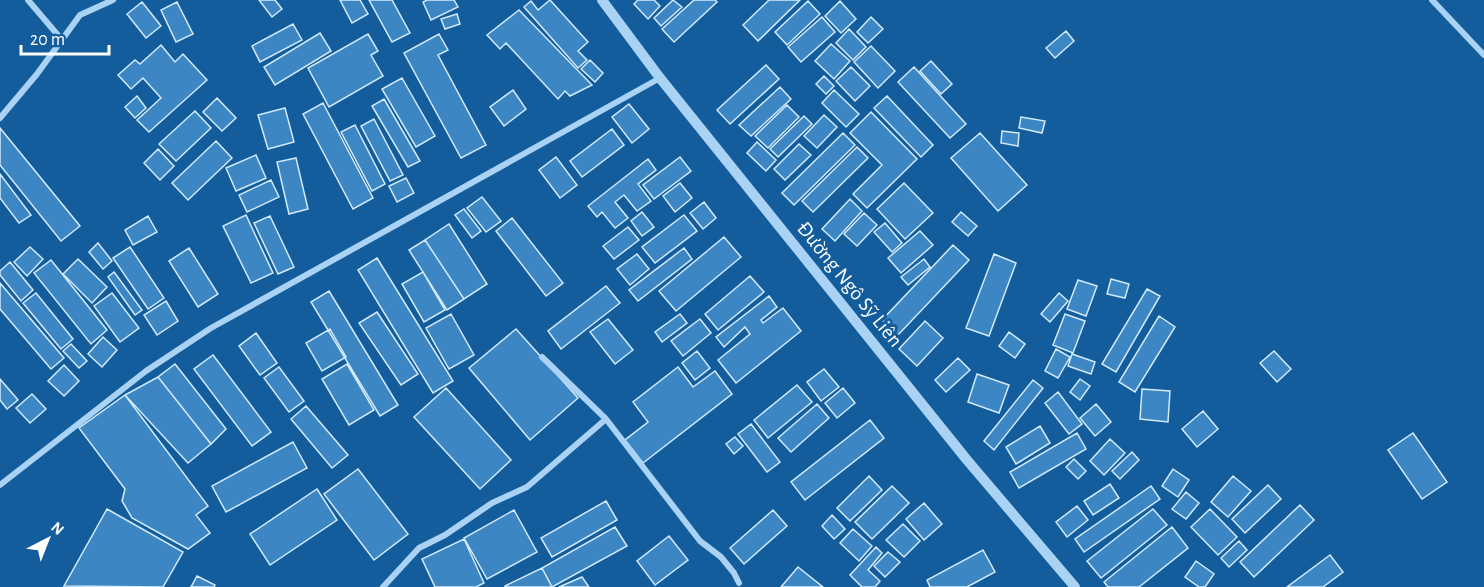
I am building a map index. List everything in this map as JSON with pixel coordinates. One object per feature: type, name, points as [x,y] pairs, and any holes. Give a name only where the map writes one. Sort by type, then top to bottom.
[{"type":"street","points":[[28,0],[62,40]]},
{"type":"street","points":[[0,118],[80,15],[113,0]]},
{"type":"street","name":"Đường Ngô Sỹ Liên","points":[[602,0],[660,78],[967,460],[1075,587]]},
{"type":"street","points":[[1432,0],[1484,55]]},
{"type":"street","points":[[0,485],[146,371],[211,328],[660,78]]},
{"type":"street","points":[[542,357],[606,419],[700,541],[721,557],[739,583]]},
{"type":"street","points":[[383,587],[419,548],[446,535],[492,503],[527,487],[606,419]]},
{"type":"building","points":[[259,0],[275,0],[282,9],[272,17]]},
{"type":"building","points":[[340,0],[360,0],[368,14],[352,23]]},
{"type":"building","points":[[369,0],[392,0],[410,33],[392,42]]},
{"type":"building","points":[[454,0],[458,7],[431,20],[423,2]]},
{"type":"building","points":[[550,0],[588,42],[578,51],[587,60],[578,68],[524,7],[531,1],[538,10]]},
{"type":"building","points":[[638,0],[654,0],[660,6],[648,19],[634,4]]},
{"type":"building","points":[[673,0],[682,7],[661,26],[654,18]]},
{"type":"building","points":[[694,0],[715,0],[717,2],[674,42],[662,29]]},
{"type":"building","points":[[769,0],[800,0],[758,41],[743,25]]},
{"type":"building","points":[[808,1],[820,14],[787,45],[775,32]]},
{"type":"building","points":[[840,1],[856,19],[841,33],[825,16]]},
{"type":"building","points":[[142,2],[161,26],[146,38],[127,14]]},
{"type":"building","points":[[177,2],[193,34],[176,42],[161,10]]},
{"type":"building","points":[[519,10],[592,85],[570,96],[565,91],[558,99],[506,43],[500,49],[487,35]]},
{"type":"building","points":[[457,14],[460,24],[445,29],[441,19]]},
{"type":"building","points":[[822,17],[835,32],[801,62],[788,47]]},
{"type":"building","points":[[871,17],[883,29],[868,43],[857,32]]},
{"type":"building","points":[[293,24],[302,40],[260,62],[252,46]]},
{"type":"building","points":[[849,29],[866,47],[853,60],[836,43]]},
{"type":"building","points":[[1066,31],[1074,41],[1055,58],[1046,48]]},
{"type":"building","points":[[320,33],[331,51],[275,85],[264,67]]},
{"type":"building","points":[[368,34],[378,51],[371,55],[383,76],[329,107],[308,68]]},
{"type":"building","points":[[439,34],[448,50],[438,55],[486,145],[461,158],[404,53]]},
{"type":"building","points":[[831,44],[850,61],[834,79],[815,61]]},
{"type":"building","points":[[161,45],[175,62],[183,54],[207,80],[149,132],[137,120],[161,98],[143,78],[131,89],[118,75],[135,60],[140,64]]},
{"type":"building","points":[[871,46],[895,71],[878,88],[854,62]]},
{"type":"building","points":[[590,60],[603,73],[595,82],[581,69]]},
{"type":"building","points":[[931,61],[952,84],[941,94],[920,71]]},
{"type":"building","points":[[766,65],[779,79],[730,124],[717,110]]},
{"type":"building","points":[[851,67],[870,86],[855,101],[836,81]]},
{"type":"building","points":[[914,67],[966,124],[950,138],[898,82]]},
{"type":"building","points":[[824,76],[834,86],[826,94],[816,84]]},
{"type":"building","points":[[402,78],[435,136],[416,147],[382,89]]},
{"type":"building","points":[[780,87],[791,99],[751,136],[739,125]]},
{"type":"building","points":[[513,90],[526,109],[504,126],[490,107]]},
{"type":"building","points":[[834,90],[859,114],[846,127],[822,103]]},
{"type":"building","points":[[137,96],[146,108],[135,118],[125,107]]},
{"type":"building","points":[[887,96],[933,145],[921,157],[874,108]]},
{"type":"building","points":[[217,98],[236,118],[222,131],[203,112]]},
{"type":"building","points":[[384,99],[420,161],[408,167],[372,106]]},
{"type":"building","points":[[323,103],[373,198],[353,209],[303,114]]},
{"type":"building","points":[[629,104],[649,129],[632,143],[612,117]]},
{"type":"building","points":[[787,105],[799,117],[768,148],[755,136]]},
{"type":"building","points":[[285,108],[294,142],[268,149],[258,115]]},
{"type":"building","points":[[195,111],[211,128],[176,161],[159,144]]},
{"type":"building","points":[[871,112],[917,159],[867,208],[853,194],[882,165],[850,133]]},
{"type":"building","points":[[824,115],[837,127],[817,148],[804,136]]},
{"type":"building","points":[[804,116],[812,124],[778,157],[770,149]]},
{"type":"building","points":[[1021,117],[1045,121],[1042,133],[1019,128]]},
{"type":"building","points":[[374,119],[403,175],[390,181],[361,126]]},
{"type":"building","points":[[355,125],[385,184],[372,191],[341,132]]},
{"type":"building","points":[[0,128],[80,226],[61,241],[0,165]]},
{"type":"building","points":[[612,129],[624,145],[582,177],[570,161]]},
{"type":"building","points":[[1002,131],[1019,133],[1018,146],[1001,143]]},
{"type":"building","points":[[843,133],[855,145],[794,205],[782,193]]},
{"type":"building","points":[[980,133],[1027,185],[998,211],[951,158]]},
{"type":"building","points":[[216,141],[232,158],[188,200],[172,183]]},
{"type":"building","points":[[757,142],[776,160],[766,171],[747,153]]},
{"type":"building","points":[[799,144],[811,155],[785,180],[774,169]]},
{"type":"building","points":[[857,147],[868,158],[813,212],[802,201]]},
{"type":"building","points":[[158,149],[174,166],[160,180],[144,163]]},
{"type":"building","points":[[256,155],[266,178],[236,191],[226,168]]},
{"type":"building","points":[[556,157],[577,185],[560,198],[539,170]]},
{"type":"building","points":[[680,157],[691,171],[654,199],[643,185]]},
{"type":"building","points":[[296,158],[308,209],[289,214],[277,162]]},
{"type":"building","points":[[648,159],[656,170],[638,184],[651,201],[637,211],[624,195],[615,202],[628,218],[615,228],[602,212],[597,217],[588,206]]},
{"type":"building","points":[[0,174],[31,215],[19,223],[0,198]]},
{"type":"building","points":[[406,178],[414,193],[397,202],[389,186]]},
{"type":"building","points":[[271,180],[279,197],[247,212],[239,195]]},
{"type":"building","points":[[680,183],[692,198],[675,212],[663,196]]},
{"type":"building","points":[[904,183],[933,213],[905,239],[877,209]]},
{"type":"building","points":[[482,197],[501,221],[486,232],[467,208]]},
{"type":"building","points":[[850,199],[862,211],[835,241],[822,229]]},
{"type":"building","points":[[704,202],[716,218],[703,229],[690,213]]},
{"type":"building","points":[[464,209],[481,231],[472,238],[455,215]]},
{"type":"building","points":[[642,212],[654,227],[642,236],[631,221]]},
{"type":"building","points":[[961,212],[977,226],[968,236],[952,222]]},
{"type":"building","points":[[864,213],[877,225],[857,246],[844,234]]},
{"type":"building","points":[[246,215],[273,273],[251,283],[223,226]]},
{"type":"building","points":[[684,215],[697,231],[655,263],[642,247]]},
{"type":"building","points":[[148,216],[157,232],[133,245],[125,230]]},
{"type":"building","points":[[270,216],[294,267],[278,274],[254,223]]},
{"type":"building","points":[[512,218],[563,283],[546,296],[496,231]]},
{"type":"building","points":[[885,223],[902,243],[892,252],[874,232]]},
{"type":"building","points":[[449,224],[487,284],[464,299],[425,240]]},
{"type":"building","points":[[628,227],[639,240],[614,259],[603,246]]},
{"type":"building","points":[[920,231],[933,245],[901,273],[888,258]]},
{"type":"building","points":[[724,237],[741,257],[676,311],[659,291]]},
{"type":"building","points":[[425,240],[464,299],[447,310],[409,250]]},
{"type":"building","points":[[98,243],[112,261],[103,269],[89,252]]},
{"type":"building","points":[[953,245],[969,260],[898,335],[882,320]]},
{"type":"building","points":[[30,247],[43,259],[27,276],[14,262]]},
{"type":"building","points":[[130,247],[164,298],[148,309],[113,258]]},
{"type":"building","points":[[189,248],[218,294],[198,307],[169,261]]},
{"type":"building","points":[[684,248],[692,259],[638,301],[629,290]]},
{"type":"building","points":[[637,254],[649,269],[630,285],[617,269]]},
{"type":"building","points":[[994,254],[1016,263],[989,336],[966,328]]},
{"type":"building","points":[[377,258],[453,381],[433,393],[358,270]]},
{"type":"building","points":[[78,259],[107,287],[92,303],[63,274]]},
{"type":"building","points":[[924,259],[930,267],[908,285],[901,277]]},
{"type":"building","points":[[51,260],[107,330],[91,344],[34,273]]},
{"type":"building","points":[[10,262],[33,290],[21,301],[0,275],[0,271]]},
{"type":"building","points":[[114,272],[142,310],[135,315],[108,277]]},
{"type":"building","points":[[423,272],[445,310],[424,322],[402,284]]},
{"type":"building","points":[[750,276],[764,292],[718,330],[705,314]]},
{"type":"building","points":[[1111,279],[1129,284],[1125,298],[1107,294]]},
{"type":"building","points":[[1078,280],[1097,286],[1086,316],[1067,309]]},
{"type":"building","points":[[0,283],[64,358],[51,369],[0,309]]},
{"type":"building","points":[[606,286],[620,303],[561,349],[548,331]]},
{"type":"building","points":[[1147,289],[1160,296],[1116,372],[1102,364]]},
{"type":"building","points":[[329,291],[398,405],[380,416],[311,302]]},
{"type":"building","points":[[36,293],[73,339],[61,349],[23,303]]},
{"type":"building","points":[[112,293],[139,328],[120,342],[94,306]]},
{"type":"building","points":[[1059,293],[1068,301],[1050,322],[1041,314]]},
{"type":"building","points":[[769,296],[777,307],[761,320],[763,323],[783,308],[801,331],[736,383],[718,360],[750,334],[745,327],[724,347],[716,337]]},
{"type":"building","points":[[166,301],[178,321],[157,335],[144,315]]},
{"type":"building","points":[[377,312],[418,374],[401,385],[359,323]]},
{"type":"building","points":[[451,314],[474,355],[449,369],[426,328]]},
{"type":"building","points":[[680,314],[687,323],[662,342],[655,332]]},
{"type":"building","points":[[1065,314],[1085,321],[1073,353],[1053,345]]},
{"type":"building","points":[[1159,316],[1175,327],[1135,392],[1119,382]]},
{"type":"building","points":[[608,319],[633,350],[615,364],[590,332]]},
{"type":"building","points":[[700,319],[711,333],[683,356],[671,341]]},
{"type":"building","points":[[925,321],[943,338],[917,366],[899,349]]},
{"type":"building","points":[[330,329],[346,357],[322,371],[306,343]]},
{"type":"building","points":[[516,329],[578,398],[530,440],[469,368]]},
{"type":"building","points":[[1009,332],[1025,344],[1015,358],[999,346]]},
{"type":"building","points":[[256,333],[277,363],[260,375],[239,346]]},
{"type":"building","points":[[103,337],[117,350],[102,367],[88,354]]},
{"type":"building","points":[[71,344],[87,361],[79,368],[63,351]]},
{"type":"building","points":[[1056,349],[1070,357],[1058,378],[1045,371]]},
{"type":"building","points":[[697,351],[710,368],[695,380],[682,363]]},
{"type":"building","points":[[1274,351],[1291,369],[1277,382],[1260,363]]},
{"type":"building","points":[[1072,354],[1095,362],[1091,374],[1068,366]]},
{"type":"building","points":[[213,355],[271,432],[252,446],[194,369]]},
{"type":"building","points":[[958,358],[970,370],[946,392],[935,380]]},
{"type":"building","points":[[175,364],[226,429],[211,444],[158,377]]},
{"type":"building","points":[[347,364],[374,410],[349,425],[322,379]]},
{"type":"building","points":[[64,365],[79,381],[64,396],[48,381]]},
{"type":"building","points":[[279,367],[304,401],[289,412],[264,378]]},
{"type":"building","points":[[678,367],[693,387],[715,371],[732,394],[643,463],[625,440],[648,422],[633,402]]},
{"type":"building","points":[[824,369],[839,387],[821,401],[807,382]]},
{"type":"building","points":[[977,374],[1009,385],[999,413],[968,402]]},
{"type":"building","points":[[158,377],[211,444],[188,463],[125,395]]},
{"type":"building","points":[[0,379],[18,400],[7,409],[0,400]]},
{"type":"building","points":[[1080,379],[1090,386],[1080,400],[1070,392]]},
{"type":"building","points":[[1033,380],[1043,388],[994,450],[984,441]]},
{"type":"building","points":[[797,385],[812,402],[768,438],[754,420]]},
{"type":"building","points":[[446,388],[511,460],[480,489],[414,417]]},
{"type":"building","points":[[843,388],[855,403],[837,418],[825,403]]},
{"type":"building","points":[[1142,389],[1170,391],[1168,422],[1140,419]]},
{"type":"building","points":[[1058,392],[1082,424],[1069,434],[1045,403]]},
{"type":"building","points":[[32,394],[46,409],[30,423],[16,408]]},
{"type":"building","points":[[125,395],[208,506],[196,515],[210,533],[188,549],[132,518],[122,501],[125,489],[79,428]]},
{"type":"building","points":[[817,404],[829,418],[791,452],[778,438]]},
{"type":"building","points":[[1096,404],[1111,422],[1095,436],[1080,418]]},
{"type":"building","points":[[306,406],[348,455],[332,468],[291,419]]},
{"type":"building","points":[[1203,411],[1218,429],[1197,447],[1182,429]]},
{"type":"building","points":[[870,420],[884,438],[805,500],[791,482]]},
{"type":"building","points":[[751,424],[780,462],[767,472],[738,434]]},
{"type":"building","points":[[1040,426],[1050,443],[1016,464],[1006,447]]},
{"type":"building","points":[[1077,433],[1086,449],[1019,488],[1010,472]]},
{"type":"building","points":[[1413,433],[1447,482],[1422,499],[1388,450]]},
{"type":"building","points":[[735,437],[743,446],[734,454],[726,444]]},
{"type":"building","points":[[1110,439],[1125,453],[1104,475],[1090,461]]},
{"type":"building","points":[[293,442],[307,468],[226,512],[212,486]]},
{"type":"building","points":[[1132,452],[1139,460],[1120,479],[1112,471]]},
{"type":"building","points":[[1074,459],[1086,471],[1078,479],[1066,467]]},
{"type":"building","points":[[358,469],[408,534],[374,560],[324,494]]},
{"type":"building","points":[[1173,469],[1189,480],[1178,497],[1162,486]]},
{"type":"building","points":[[869,476],[882,490],[850,521],[837,508]]},
{"type":"building","points":[[1233,476],[1251,491],[1228,517],[1211,502]]},
{"type":"building","points":[[1110,484],[1119,498],[1093,515],[1084,501]]},
{"type":"building","points":[[1268,485],[1281,499],[1245,533],[1232,519]]},
{"type":"building","points":[[892,486],[909,503],[872,539],[855,522]]},
{"type":"building","points":[[1151,486],[1160,499],[1084,552],[1075,539]]},
{"type":"building","points":[[317,489],[337,520],[270,565],[250,534]]},
{"type":"building","points":[[1186,492],[1199,503],[1186,519],[1172,509]]},
{"type":"building","points":[[606,501],[617,520],[552,557],[541,538]]},
{"type":"building","points":[[924,503],[942,524],[924,540],[906,519]]},
{"type":"building","points":[[1300,505],[1314,520],[1254,577],[1240,562]]},
{"type":"building","points":[[1077,506],[1088,520],[1067,537],[1056,522]]},
{"type":"building","points":[[107,509],[183,552],[163,587],[64,586]]},
{"type":"building","points":[[1153,509],[1167,525],[1101,578],[1087,561]]},
{"type":"building","points":[[1210,509],[1237,537],[1218,555],[1191,527]]},
{"type":"building","points":[[514,510],[537,552],[487,579],[464,538]]},
{"type":"building","points":[[773,510],[787,526],[744,564],[730,548]]},
{"type":"building","points":[[832,515],[845,529],[834,539],[822,526]]},
{"type":"building","points":[[903,524],[920,541],[904,557],[886,540]]},
{"type":"building","points":[[615,527],[627,546],[552,587],[542,568]]},
{"type":"building","points":[[1172,527],[1188,548],[1139,587],[1108,587],[1104,582]]},
{"type":"building","points":[[853,529],[872,546],[859,561],[840,543]]},
{"type":"building","points":[[669,536],[688,560],[655,585],[637,561]]},
{"type":"building","points":[[464,539],[484,583],[476,587],[435,587],[422,559]]},
{"type":"building","points":[[1239,541],[1247,550],[1229,567],[1221,558]]},
{"type":"building","points":[[876,547],[882,553],[868,570],[880,581],[875,587],[862,587],[850,575]]},
{"type":"building","points":[[983,550],[995,572],[967,587],[930,587],[927,580]]},
{"type":"building","points":[[888,552],[900,562],[885,577],[874,566]]},
{"type":"building","points":[[1330,555],[1343,572],[1323,587],[1287,587]]},
{"type":"building","points":[[1196,561],[1214,574],[1205,587],[1199,587],[1185,577]]},
{"type":"building","points":[[798,567],[823,587],[781,587]]},
{"type":"building","points":[[542,568],[552,587],[505,587],[505,586]]},
{"type":"building","points":[[197,576],[215,585],[214,587],[191,587]]},
{"type":"building","points":[[582,577],[589,587],[559,587]]}]
